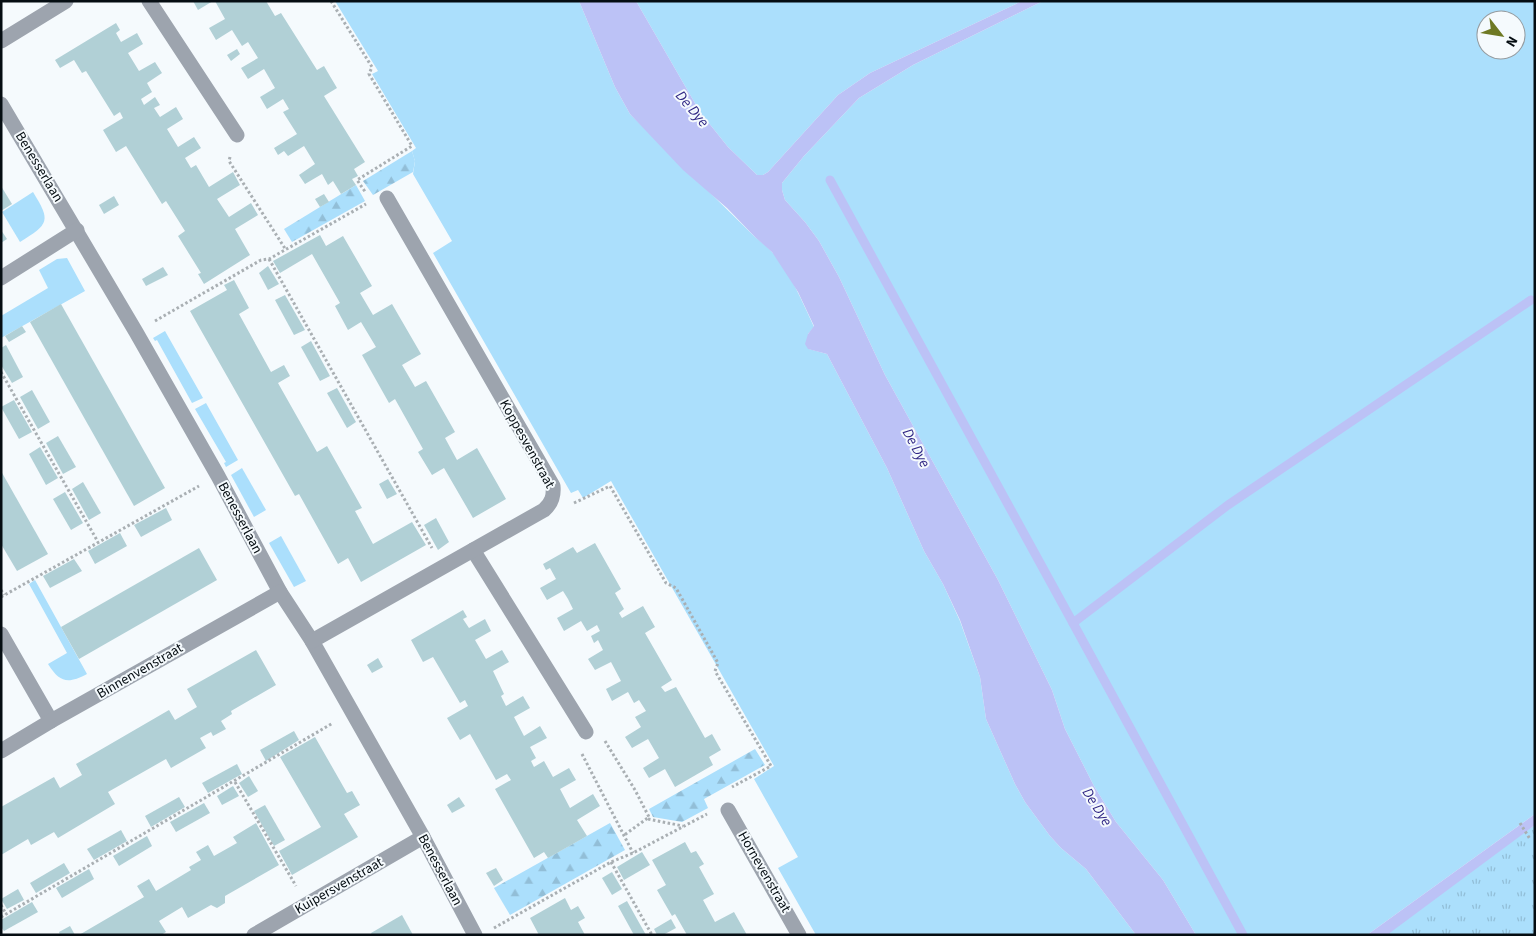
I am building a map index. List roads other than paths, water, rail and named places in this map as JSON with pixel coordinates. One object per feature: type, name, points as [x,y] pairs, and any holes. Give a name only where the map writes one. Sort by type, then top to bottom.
[{"type":"street","points":[[1,41],[66,1]]},
{"type":"street","points":[[150,1],[237,135]]},
{"type":"street","name":"Benesserlaan","points":[[1,104],[136,332],[218,476],[280,592],[312,641],[423,837],[481,933]]},
{"type":"street","name":"Koppesvenstraat","points":[[312,641],[544,510],[552,500],[554,493],[553,486],[387,198]]},
{"type":"street","points":[[1,278],[77,230]]},
{"type":"street","points":[[473,550],[589,738]]},
{"type":"street","name":"Binnenvenstraat","points":[[1,752],[51,721],[280,592]]},
{"type":"street","points":[[1,634],[51,721]]},
{"type":"street","name":"Hornevenstraat","points":[[726,807],[799,935]]},
{"type":"street","name":"Kuipersvenstraat","points":[[254,935],[423,837]]},
{"type":"water","name":"De Dye","points":[[579,1],[636,1],[700,112],[728,147],[757,175],[763,175],[768,172],[838,95],[870,73],[1022,1],[1043,1],[913,65],[859,98],[804,156],[782,183],[782,190],[785,200],[819,241],[839,277],[885,375],[998,580],[1052,690],[1065,729],[1094,786],[1116,822],[1163,880],[1196,935],[1136,935],[1086,869],[1050,836],[1025,802],[986,719],[980,677],[960,620],[943,584],[924,551],[887,468],[827,354],[808,349],[805,344],[808,334],[814,326],[798,292],[772,252],[727,208],[683,170],[630,114],[615,87]]},
{"type":"water","points":[[1535,814],[1535,825],[1387,935],[1367,935]]},
{"type":"waterway","points":[[830,180],[1073,623],[1228,505],[1531,300]]},
{"type":"waterway","points":[[1073,623],[1243,935]]}]
